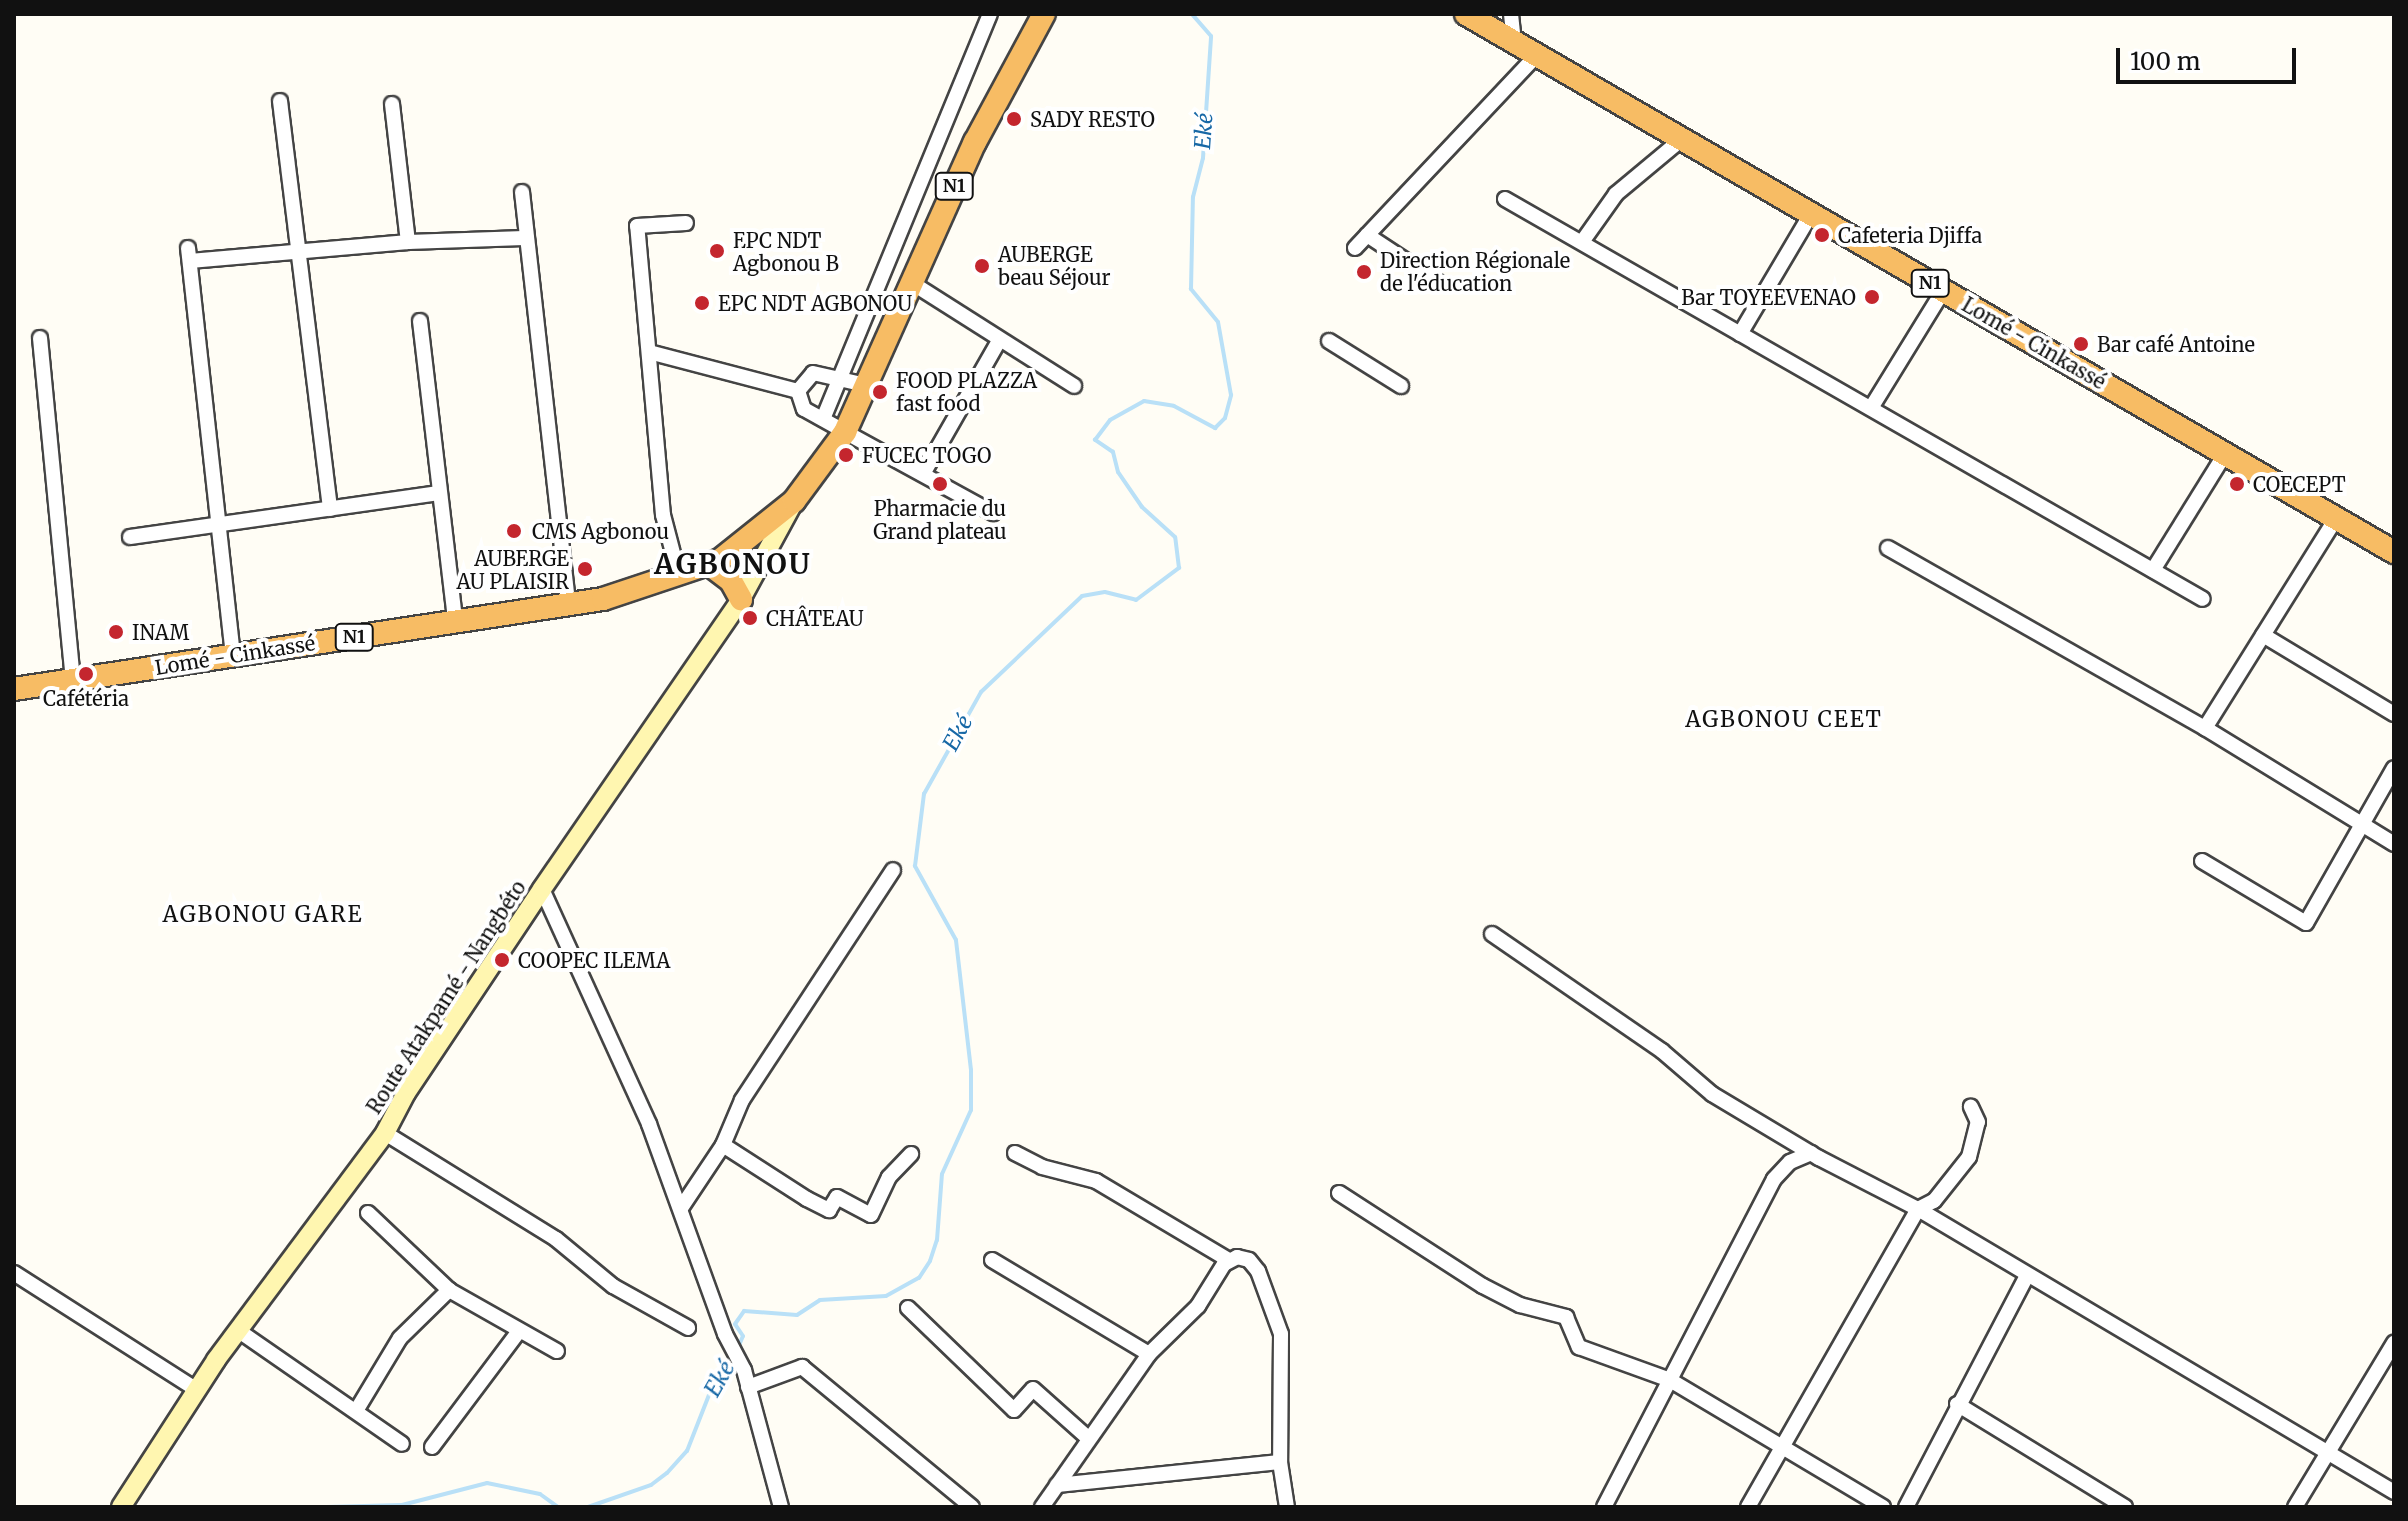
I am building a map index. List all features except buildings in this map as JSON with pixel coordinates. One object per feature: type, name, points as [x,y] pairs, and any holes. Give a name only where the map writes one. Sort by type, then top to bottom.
[{"type":"highway","name":"N1","points":[[876,364],[975,142],[1044,14]]},
{"type":"highway","name":"Lomé - Cinkassé","points":[[1466,14],[2394,552]]},
{"type":"highway","name":"Lomé - Cinkassé","points":[[14,689],[568,604],[635,592],[693,571],[794,501],[835,426],[850,381],[876,364]]},
{"type":"highway","name":"Lomé - Cinkassé","points":[[693,571],[774,508],[876,364]]},
{"type":"highway","points":[[693,571],[731,581],[741,599]]},
{"type":"main road","name":"Route Atakpamé - Nangbéto","points":[[121,1507],[197,1390],[385,1133],[406,1093],[542,889],[741,599],[794,501]]},
{"type":"street","points":[[798,391],[813,373],[850,381],[990,14]]},
{"type":"street","points":[[1511,14],[1514,42]]},
{"type":"street","points":[[1355,248],[1537,55]]},
{"type":"street","points":[[280,101],[330,509]]},
{"type":"street","points":[[392,104],[408,242]]},
{"type":"street","points":[[1582,242],[1616,194],[1682,139]]},
{"type":"street","points":[[522,192],[524,238],[568,604]]},
{"type":"street","points":[[1505,199],[2203,599]]},
{"type":"street","points":[[1740,334],[1811,214]]},
{"type":"street","points":[[686,223],[637,226],[663,515],[693,571]]},
{"type":"street","points":[[1367,235],[1438,282]]},
{"type":"street","points":[[233,656],[189,255],[524,238]]},
{"type":"street","points":[[912,283],[1074,386]]},
{"type":"street","points":[[1871,408],[1943,291]]},
{"type":"street","points":[[420,321],[455,621]]},
{"type":"street","points":[[40,338],[73,680]]},
{"type":"street","points":[[923,474],[999,341]]},
{"type":"street","points":[[1329,341],[1401,386]]},
{"type":"street","points":[[649,352],[798,391]]},
{"type":"street","points":[[798,391],[804,409],[993,513]]},
{"type":"street","points":[[2153,570],[2225,454]]},
{"type":"street","points":[[130,537],[439,493]]},
{"type":"street","points":[[2205,728],[2336,518]]},
{"type":"street","points":[[1888,548],[2205,728],[2394,844]]},
{"type":"street","points":[[2263,635],[2394,714]]},
{"type":"street","points":[[2202,861],[2306,923],[2394,768]]},
{"type":"street","points":[[681,1208],[723,1145],[742,1100],[893,870]]},
{"type":"street","points":[[542,889],[616,1043],[681,1208],[725,1334],[744,1370],[781,1507]]},
{"type":"street","points":[[1492,934],[1662,1051],[1712,1094],[1811,1153],[1918,1209],[2394,1492]]},
{"type":"street","points":[[1748,1507],[1918,1209],[1934,1201],[1969,1157],[1978,1122],[1971,1107]]},
{"type":"street","points":[[385,1133],[556,1239],[613,1286],[688,1328]]},
{"type":"street","points":[[723,1145],[829,1210],[837,1197],[871,1215],[889,1177],[911,1154]]},
{"type":"street","points":[[1015,1153],[1042,1167],[1096,1181],[1227,1259]]},
{"type":"street","points":[[1604,1507],[1774,1179],[1790,1162],[1811,1153]]},
{"type":"street","points":[[1339,1193],[1483,1286],[1520,1305],[1553,1309],[1566,1317],[1579,1347],[1670,1380],[1780,1450],[1883,1507]]},
{"type":"street","points":[[368,1213],[449,1290],[557,1351]]},
{"type":"street","points":[[1042,1507],[1149,1354],[1198,1306],[1224,1264],[1237,1257],[1249,1260],[1281,1334],[1280,1462],[1287,1507]]},
{"type":"street","points":[[992,1260],[1149,1354]]},
{"type":"street","points":[[14,1273],[197,1390]]},
{"type":"street","points":[[1906,1507],[1957,1404],[2027,1276]]},
{"type":"street","points":[[356,1411],[400,1338],[449,1290]]},
{"type":"street","points":[[908,1308],[1014,1410],[1033,1389],[1088,1438]]},
{"type":"street","points":[[239,1331],[402,1444]]},
{"type":"street","points":[[432,1447],[519,1331]]},
{"type":"street","points":[[2295,1507],[2394,1343]]},
{"type":"street","points":[[748,1387],[802,1367],[972,1507]]},
{"type":"street","points":[[1957,1404],[2125,1507]]},
{"type":"street","points":[[1057,1485],[1280,1462]]},
{"type":"waterway","name":"Eké","points":[[737,1350],[743,1336],[735,1324],[744,1311],[797,1315],[820,1300],[886,1296],[919,1278],[930,1261],[937,1240],[942,1174],[971,1110],[971,1070],[956,940],[915,866],[924,794],[981,692],[1082,596],[1105,592],[1136,600],[1179,568],[1175,537],[1142,507],[1118,472],[1113,452],[1095,440],[1110,420],[1144,401],[1174,406],[1215,428],[1225,418],[1231,395],[1218,322],[1191,289],[1193,197],[1203,158],[1211,36],[1192,14]]},
{"type":"waterway","name":"Eké","points":[[588,1507],[651,1485],[667,1473],[687,1451],[716,1377],[732,1357]]},
{"type":"waterway","name":"Eké","points":[[326,1507],[402,1505],[487,1483],[540,1494],[558,1507]]},
{"type":"place","name":"SADY RESTO","points":[[1014,119]]},
{"type":"place","name":"Cafeteria Djiffa","points":[[1822,235]]},
{"type":"place","name":"EPC NDT Agbonou B","points":[[717,251]]},
{"type":"place","name":"AUBERGE beau Séjour","points":[[982,266]]},
{"type":"place","name":"Direction Régionale de l'éducation","points":[[1364,272]]},
{"type":"place","name":"Bar TOYEEVENAO","points":[[1872,297]]},
{"type":"place","name":"EPC NDT AGBONOU","points":[[702,303]]},
{"type":"place","name":"Bar café Antoine","points":[[2081,344]]},
{"type":"place","name":"FOOD PLAZZA fast food","points":[[880,392]]},
{"type":"place","name":"FUCEC TOGO","points":[[846,455]]},
{"type":"place","name":"Pharmacie du Grand plateau","points":[[940,484]]},
{"type":"place","name":"COECEPT","points":[[2237,484]]},
{"type":"place","name":"CMS Agbonou","points":[[514,531]]},
{"type":"place","name":"AUBERGE AU PLAISIR","points":[[585,569]]},
{"type":"place","name":"CHÂTEAU","points":[[750,618]]},
{"type":"place","name":"INAM","points":[[116,632]]},
{"type":"place","name":"Cafétéria","points":[[86,674]]},
{"type":"place","name":"COOPEC ILEMA","points":[[502,960]]},
{"type":"district","name":"AGBONOU","points":[[733,564]]},
{"type":"district","name":"AGBONOU CEET","points":[[1784,720]]},
{"type":"district","name":"AGBONOU GARE","points":[[263,915]]}]
